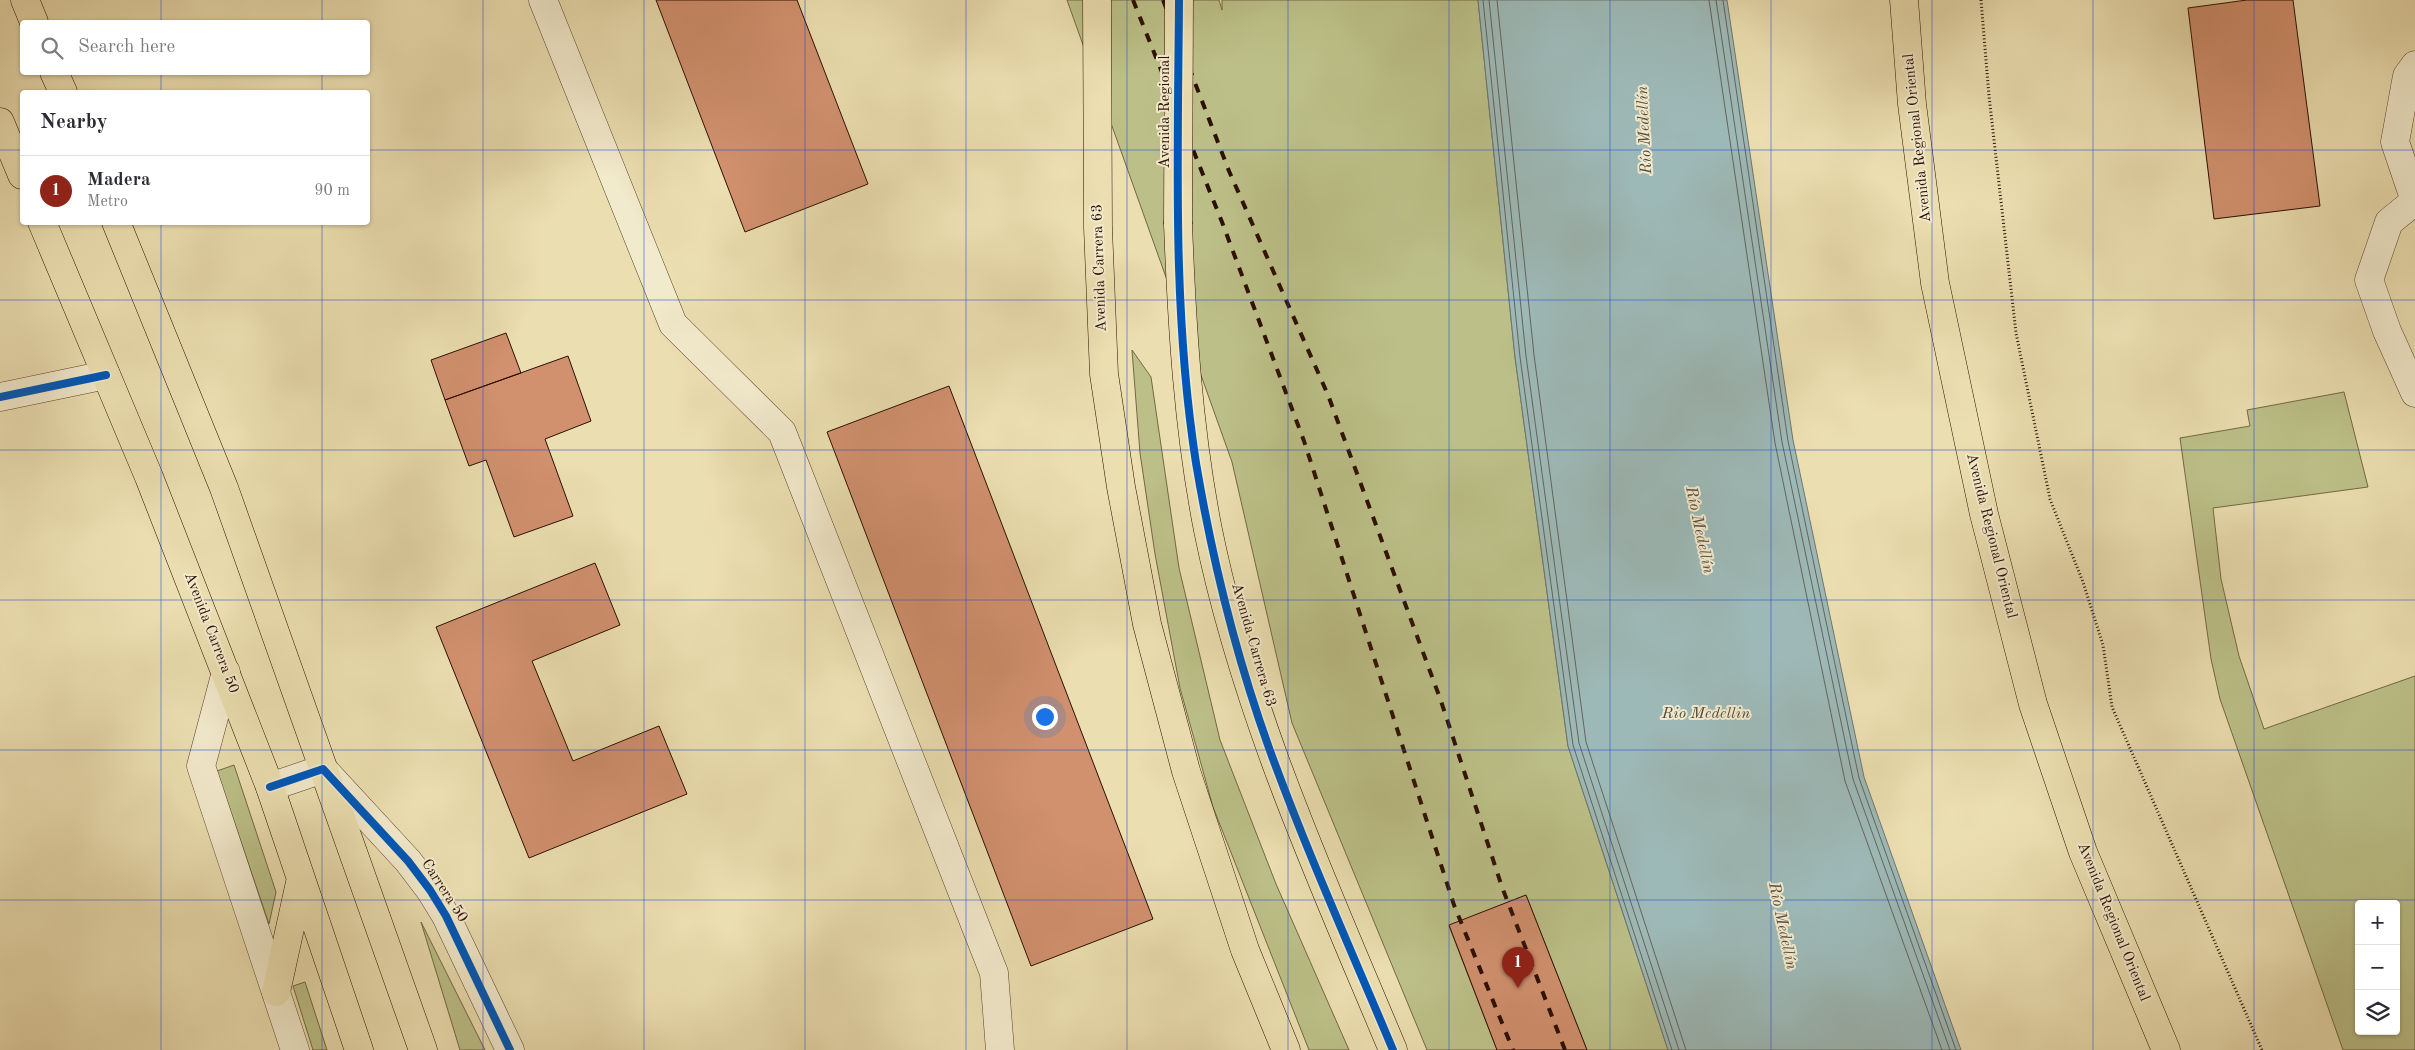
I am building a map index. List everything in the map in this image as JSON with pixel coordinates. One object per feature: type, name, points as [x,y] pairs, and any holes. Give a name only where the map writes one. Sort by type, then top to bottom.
[{"type":"main road","points":[[25,0],[33,20]]},
{"type":"main road","name":"Avenida Carrera 63","points":[[1097,0],[1096,120],[1104,374],[1121,487],[1147,624],[1186,771],[1245,950],[1286,1050]]},
{"type":"main road","name":"Avenida Regional","points":[[1178,224],[1179,0]]},
{"type":"main road","name":"Avenida Regional Oriental","points":[[1904,0],[1912,104],[1935,283],[1984,514],[2033,704],[2080,842],[2166,1050]]},
{"type":"main road","points":[[55,75],[62,90]]},
{"type":"main road","points":[[0,124],[20,170]]},
{"type":"main road","name":"Avenida Carrera 63","points":[[1178,224],[1181,311],[1196,460],[1209,531],[1240,656],[1268,745],[1294,814],[1393,1050]]},
{"type":"main road","name":"Avenida Carrera 50","points":[[43,225],[226,672],[270,787],[359,1050]]},
{"type":"main road","points":[[117,225],[224,488],[423,1050]]},
{"type":"main road","points":[[276,992],[301,877]]},
{"type":"street","points":[[543,0],[673,324],[782,432],[994,972],[1000,1050]]},
{"type":"street","points":[[2415,65],[2407,76],[2395,142],[2415,202],[2389,222],[2369,280],[2387,331],[2415,393]]},
{"type":"street","points":[[0,397],[106,375]]},
{"type":"street","points":[[226,672],[201,766],[295,1050]]},
{"type":"street","points":[[270,787],[323,769]]},
{"type":"street","name":"Carrera 50","points":[[323,769],[408,861],[430,890],[446,916],[510,1050]]},
{"type":"path","points":[[1982,0],[1989,96],[2016,333],[2050,499],[2084,582],[2103,645],[2112,707],[2262,1050]]},
{"type":"green space","points":[[1067,0],[1219,0],[1222,10],[1222,0],[1478,0],[1515,357],[1568,746],[1668,1050],[1587,1050],[1526,895],[1449,926],[1497,1050],[1427,1050],[1292,723],[1232,462]]},
{"type":"green space","points":[[1132,350],[1151,377],[1179,568],[1220,740],[1276,884],[1349,1050],[1309,1050],[1213,807],[1180,688],[1155,554],[1140,453]]},
{"type":"green space","points":[[2344,392],[2368,487],[2213,508],[2221,579],[2239,656],[2264,729],[2415,676],[2415,1050],[2343,1050],[2220,699],[2211,659],[2180,438],[2250,426],[2247,410]]},
{"type":"green space","points":[[234,765],[276,892],[269,924],[217,771]]},
{"type":"green space","points":[[421,922],[485,1050],[460,1050]]},
{"type":"green space","points":[[305,982],[327,1050],[313,1050],[293,986]]},
{"type":"water","name":"Rio Medellin","points":[[1478,0],[1727,0],[1793,440],[1864,777],[1961,1050],[1668,1050],[1568,746],[1515,357]]},
{"type":"building","points":[[656,0],[797,0],[868,184],[745,232]]},
{"type":"building","points":[[2247,0],[2293,0],[2320,206],[2214,219],[2188,8]]},
{"type":"building","points":[[506,333],[521,373],[445,400],[431,360]]},
{"type":"building","points":[[568,356],[591,421],[545,439],[573,516],[514,537],[486,460],[469,466],[445,400]]},
{"type":"building","points":[[949,386],[1153,919],[1031,966],[827,432]]},
{"type":"building","points":[[595,563],[620,625],[532,661],[573,761],[659,726],[687,794],[529,858],[436,627]]},
{"type":"building","points":[[1526,895],[1587,1050],[1497,1050],[1449,925]]},
{"type":"railway","points":[[1133,0],[1222,222],[1304,441],[1454,905],[1513,1050]]},
{"type":"railway","points":[[1163,0],[1229,171],[1328,395],[1441,701],[1502,887],[1565,1050]]},
{"type":"cycle path","points":[[1179,0],[1178,232],[1183,348],[1196,463],[1217,571],[1246,678],[1269,748],[1313,862],[1393,1050]]},
{"type":"cycle path","points":[[0,397],[106,375]]},
{"type":"cycle path","points":[[270,787],[323,769],[408,861],[430,890],[446,916],[510,1050]]},
{"type":"place","name":"Madera","points":[[1518,988]]},
{"type":"water label","name":"Río Medellín","points":[[1645,130]]},
{"type":"water label","name":"Río Medellín","points":[[1699,530]]},
{"type":"water label","name":"Río Medellín","points":[[1782,926]]}]
